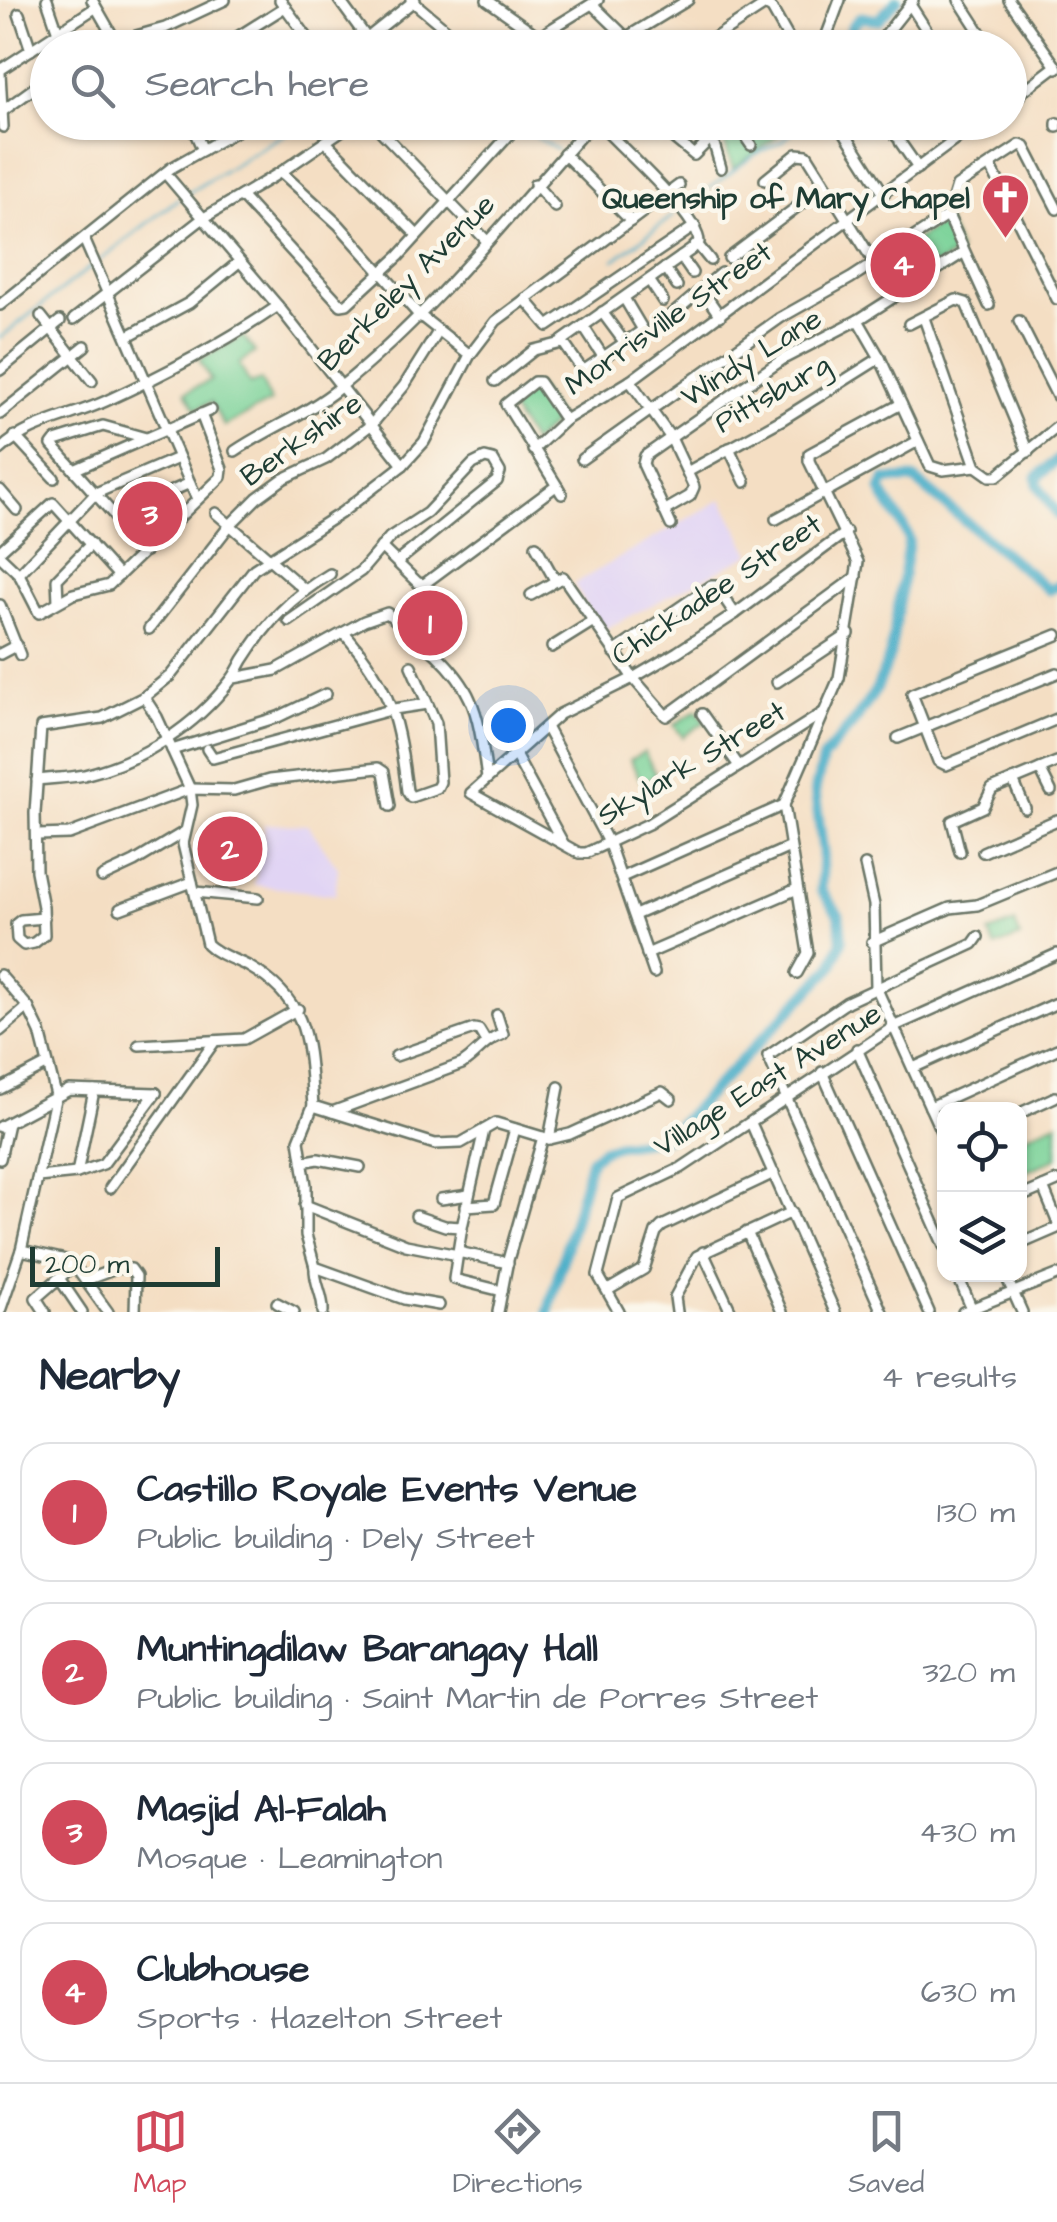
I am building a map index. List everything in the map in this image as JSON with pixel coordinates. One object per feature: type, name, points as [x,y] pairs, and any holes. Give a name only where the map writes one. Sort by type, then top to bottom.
[{"type":"street","points":[[47,0],[57,30]]},
{"type":"street","points":[[158,30],[225,0]]},
{"type":"street","points":[[339,0],[361,30]]},
{"type":"street","points":[[375,30],[413,0],[447,30]]},
{"type":"street","points":[[639,30],[688,0]]},
{"type":"street","points":[[959,0],[978,30]]},
{"type":"street","points":[[1010,0],[1056,67],[1027,89]]},
{"type":"street","points":[[495,2],[530,30]]},
{"type":"street","points":[[552,30],[595,2],[621,30]]},
{"type":"street","points":[[827,30],[834,2]]},
{"type":"street","points":[[245,30],[282,3],[302,30]]},
{"type":"street","points":[[893,30],[912,3],[928,30]]},
{"type":"street","points":[[61,30],[94,4],[108,30]]},
{"type":"street","points":[[727,30],[765,6],[772,9],[784,30]]},
{"type":"street","points":[[19,14],[30,47]]},
{"type":"street","points":[[3,127],[0,72],[30,51]]},
{"type":"street","points":[[4,110],[30,91]]},
{"type":"street","points":[[198,140],[202,150]]},
{"type":"street","points":[[0,306],[165,174],[220,140]]},
{"type":"street","points":[[74,319],[202,219],[328,140]]},
{"type":"street","points":[[390,140],[486,240]]},
{"type":"street","points":[[241,196],[341,305],[355,300],[381,274],[504,140]]},
{"type":"street","name":"Berkeley Avenue","points":[[236,451],[293,420],[342,386],[418,314],[577,140]]},
{"type":"street","points":[[495,382],[534,350],[562,343],[698,244],[696,226],[615,140]]},
{"type":"street","points":[[676,140],[694,155],[709,140]]},
{"type":"street","points":[[713,140],[721,168]]},
{"type":"street","points":[[748,140],[751,144]]},
{"type":"street","points":[[850,140],[884,194]]},
{"type":"street","points":[[898,140],[918,168]]},
{"type":"street","name":"Morrisville Street","points":[[533,450],[565,420],[630,381],[955,140]]},
{"type":"street","points":[[325,142],[417,235]]},
{"type":"street","points":[[990,305],[948,216],[954,188],[1024,146],[1057,209]]},
{"type":"street","points":[[564,154],[631,221]]},
{"type":"street","points":[[765,180],[798,154],[807,156],[875,264]]},
{"type":"street","points":[[990,165],[1057,299]]},
{"type":"street","points":[[281,172],[339,225],[418,314],[470,356]]},
{"type":"street","points":[[165,174],[278,306],[404,465]]},
{"type":"street","points":[[536,184],[555,207]]},
{"type":"street","points":[[44,918],[39,883],[37,780],[41,727],[102,718],[144,697],[172,676],[254,569],[342,513],[404,465],[424,442],[489,328],[679,185]]},
{"type":"street","points":[[729,258],[824,186]]},
{"type":"street","points":[[582,459],[780,318],[875,264],[948,216]]},
{"type":"street","points":[[525,298],[544,324],[553,324],[696,226]]},
{"type":"street","points":[[84,240],[196,499]]},
{"type":"street","points":[[698,244],[710,260]]},
{"type":"street","name":"Windy Lane","points":[[671,438],[783,359],[858,320],[964,252]]},
{"type":"street","points":[[682,257],[692,273]]},
{"type":"street","points":[[128,336],[190,303],[238,262]]},
{"type":"street","points":[[665,268],[677,286]]},
{"type":"street","points":[[668,318],[722,274]]},
{"type":"street","points":[[648,280],[663,301]]},
{"type":"street","points":[[702,290],[720,316]]},
{"type":"street","points":[[562,343],[584,371],[616,350],[644,329],[624,298]]},
{"type":"street","points":[[909,324],[956,300],[966,303],[1028,452]]},
{"type":"street","points":[[0,450],[29,428],[79,412],[145,382],[244,329],[278,306]]},
{"type":"street","points":[[602,312],[625,343]]},
{"type":"street","points":[[41,316],[92,381]]},
{"type":"street","points":[[924,318],[976,466],[990,476],[997,476],[1057,427]]},
{"type":"street","name":"Windy Lane","points":[[858,320],[933,468],[976,466]]},
{"type":"street","points":[[0,370],[60,321]]},
{"type":"street","points":[[1020,321],[1057,396]]},
{"type":"street","points":[[583,326],[604,358]]},
{"type":"street","name":"Berkshire","points":[[150,629],[230,524],[257,498],[283,479],[326,459],[372,424],[404,386],[438,332]]},
{"type":"street","points":[[0,414],[84,346]]},
{"type":"street","points":[[616,350],[622,361]]},
{"type":"street","name":"Pittsburg","points":[[689,471],[782,420],[880,358]]},
{"type":"street","points":[[630,381],[671,438],[689,471],[694,494],[664,510]]},
{"type":"street","points":[[381,547],[421,584],[559,490],[506,406],[539,382],[565,420]]},
{"type":"street","points":[[796,973],[808,953],[784,804],[840,678],[858,562],[809,454],[900,404]]},
{"type":"street","points":[[74,470],[206,412],[221,477],[196,499],[146,551],[119,576],[109,585],[83,590],[37,612],[19,574],[0,553],[53,503],[119,576]]},
{"type":"street","points":[[146,438],[102,426],[52,445],[146,551]]},
{"type":"street","points":[[15,436],[54,478]]},
{"type":"street","points":[[671,438],[642,461],[671,525]]},
{"type":"street","points":[[776,518],[918,441]]},
{"type":"street","points":[[729,448],[745,482]]},
{"type":"street","points":[[19,574],[96,493],[178,458]]},
{"type":"street","points":[[289,621],[361,571],[381,547],[435,506],[474,464],[485,458],[493,460],[500,472],[497,481],[396,562]]},
{"type":"street","points":[[116,516],[190,484]]},
{"type":"street","points":[[0,490],[17,510]]},
{"type":"street","points":[[216,513],[304,589]]},
{"type":"street","name":"Chickadee Street","points":[[563,843],[471,793],[487,775],[570,709],[633,678],[736,614],[846,532]]},
{"type":"street","points":[[58,601],[55,582],[59,574],[91,544]]},
{"type":"street","points":[[536,546],[555,580]]},
{"type":"street","points":[[37,780],[89,773],[168,739],[205,711],[234,678],[276,614],[304,589],[330,574]]},
{"type":"street","points":[[531,596],[555,580],[565,579],[633,678],[666,716],[856,577]]},
{"type":"street","points":[[614,652],[711,586],[716,586],[736,614]]},
{"type":"street","points":[[0,605],[18,650],[0,654]]},
{"type":"street","points":[[234,678],[276,670],[387,613],[445,664],[470,700],[487,775]]},
{"type":"street","points":[[552,647],[592,622]]},
{"type":"street","points":[[344,633],[376,672],[394,708],[406,791],[416,797],[437,788],[440,782],[436,722],[411,666]]},
{"type":"street","points":[[777,682],[849,634]]},
{"type":"street","points":[[1057,634],[912,694],[938,761],[947,768],[1057,719]]},
{"type":"street","points":[[898,738],[1057,672]]},
{"type":"street","points":[[172,750],[252,726],[326,694]]},
{"type":"street","points":[[144,697],[190,790],[192,804],[183,844],[208,946],[276,986],[298,1010],[307,1037],[313,1106],[299,1140],[306,1234],[315,1280],[322,1293],[322,1312]]},
{"type":"street","points":[[207,748],[213,758],[394,708],[427,704]]},
{"type":"street","name":"Skylark Street","points":[[563,843],[583,853],[609,844],[648,824],[822,713]]},
{"type":"street","points":[[702,714],[739,766]]},
{"type":"street","points":[[546,727],[609,844],[654,973]]},
{"type":"street","points":[[514,753],[563,843]]},
{"type":"street","points":[[960,852],[952,821],[978,810],[992,789],[1057,762]]},
{"type":"street","points":[[38,835],[69,834],[190,790],[234,790],[269,780],[378,768],[384,772],[390,806]]},
{"type":"street","points":[[1040,769],[1050,791]]},
{"type":"street","points":[[1012,780],[1024,808]]},
{"type":"street","points":[[622,877],[784,804]]},
{"type":"street","points":[[983,852],[1057,820]]},
{"type":"street","points":[[102,877],[184,832]]},
{"type":"street","points":[[635,916],[790,848]]},
{"type":"street","points":[[865,865],[874,905],[876,987],[937,1122]]},
{"type":"street","points":[[872,942],[950,908],[977,905],[1057,872]]},
{"type":"street","points":[[120,909],[193,887],[258,898]]},
{"type":"street","points":[[647,954],[797,889]]},
{"type":"street","points":[[882,1312],[768,1056],[847,1002],[974,944],[978,937]]},
{"type":"street","name":"Village East Avenue","points":[[619,1312],[598,1275],[616,1201],[681,1168],[894,1026],[1057,954]]},
{"type":"street","points":[[0,1311],[22,1250],[56,1095],[40,1032],[28,1007],[1,980]]},
{"type":"street","points":[[913,1068],[1057,1003]]},
{"type":"street","points":[[0,1031],[28,1007]]},
{"type":"street","points":[[139,1044],[244,1039],[298,1010]]},
{"type":"street","points":[[330,1113],[462,1064],[476,1055],[485,1040],[504,1032],[497,1015]]},
{"type":"street","points":[[396,1056],[474,1029],[485,1040]]},
{"type":"street","points":[[110,1188],[215,1041]]},
{"type":"street","points":[[857,1049],[937,1230]]},
{"type":"street","points":[[930,1107],[1057,1049]]},
{"type":"street","points":[[0,1089],[46,1065]]},
{"type":"street","points":[[822,1072],[929,1312]]},
{"type":"street","points":[[498,1312],[508,1263],[559,1087]]},
{"type":"street","points":[[0,1158],[4,1125],[56,1095],[69,1090],[156,1093],[109,1157],[96,1168],[38,1177]]},
{"type":"street","points":[[77,1173],[94,1091]]},
{"type":"street","points":[[313,1106],[435,1144],[460,1143],[496,1123],[546,1138],[570,1134],[662,1092],[671,1099]]},
{"type":"street","points":[[1027,1110],[1055,1097]]},
{"type":"street","points":[[750,1122],[836,1312]]},
{"type":"street","points":[[441,1199],[494,1204],[515,1129]]},
{"type":"street","points":[[484,1130],[454,1278],[502,1292]]},
{"type":"street","points":[[302,1162],[318,1159],[360,1167]]},
{"type":"street","points":[[608,1290],[644,1270],[656,1232],[662,1226],[774,1173]]},
{"type":"street","points":[[1027,1194],[1057,1182]]},
{"type":"street","points":[[1027,1240],[1057,1225],[1043,1187]]},
{"type":"street","points":[[306,1205],[406,1245],[508,1263]]},
{"type":"street","points":[[677,1312],[675,1297],[694,1260],[703,1252],[792,1212]]},
{"type":"street","points":[[416,1216],[462,1227]]},
{"type":"street","points":[[747,1232],[782,1312]]},
{"type":"street","points":[[22,1250],[74,1265],[108,1312]]},
{"type":"street","points":[[703,1252],[730,1312]]},
{"type":"street","points":[[44,1312],[36,1298],[74,1265]]},
{"type":"street","points":[[314,1267],[404,1300],[439,1305]]},
{"type":"street","points":[[86,1280],[118,1268],[131,1269],[136,1276],[135,1312]]},
{"type":"street","points":[[960,1282],[969,1311],[1057,1275]]},
{"type":"street","points":[[59,1278],[82,1312]]},
{"type":"street","points":[[1008,1282],[1022,1312]]},
{"type":"street","points":[[277,1303],[294,1312]]},
{"type":"shaded area","points":[[722,499],[751,554],[601,631],[574,584]]},
{"type":"shaded area","points":[[265,824],[308,825],[338,868],[335,895],[254,885]]},
{"type":"green space","points":[[724,140],[772,140],[733,169]]},
{"type":"green space","points":[[946,220],[959,251],[922,274],[904,248]]},
{"type":"green space","points":[[243,336],[255,352],[239,364],[250,384],[261,380],[271,402],[224,426],[211,402],[196,409],[186,392],[211,380],[199,360]]},
{"type":"green space","points":[[536,385],[559,418],[532,443],[508,405]]},
{"type":"green space","points":[[697,710],[705,722],[683,737],[674,725]]},
{"type":"green space","points":[[644,752],[656,775],[642,782],[630,760]]},
{"type":"green space","points":[[1015,923],[1020,937],[995,947],[989,933]]},
{"type":"green space","points":[[1057,1122],[1057,1158],[1027,1171],[1027,1135]]},
{"type":"water","points":[[903,249],[918,272],[904,281],[889,258]]},
{"type":"waterway","points":[[851,30],[861,17],[878,20],[897,0]]},
{"type":"waterway","points":[[188,193],[275,140]]},
{"type":"waterway","points":[[541,140],[557,150]]},
{"type":"waterway","points":[[688,204],[756,154],[784,140]]},
{"type":"waterway","points":[[100,260],[178,199]]},
{"type":"waterway","points":[[614,260],[674,215]]},
{"type":"waterway","points":[[0,338],[93,265]]},
{"type":"waterway","points":[[1057,460],[1037,477],[1057,515]]},
{"type":"waterway","points":[[548,1312],[591,1159],[617,1145],[666,1138],[832,967],[842,941],[839,915],[821,890],[823,851],[815,791],[823,758],[877,688],[890,655],[909,540],[881,490],[885,480],[914,479],[1049,590],[1057,586]]},
{"type":"place","name":"Queenship of Mary Chapel","points":[[1005,240]]},
{"type":"place","name":"Clubhouse","points":[[903,265]]},
{"type":"place","name":"Masjid Al-Falah","points":[[150,514]]},
{"type":"place","name":"Castillo Royale Events Venue","points":[[430,623]]},
{"type":"place","name":"Muntingdilaw Barangay Hall","points":[[230,849]]}]
